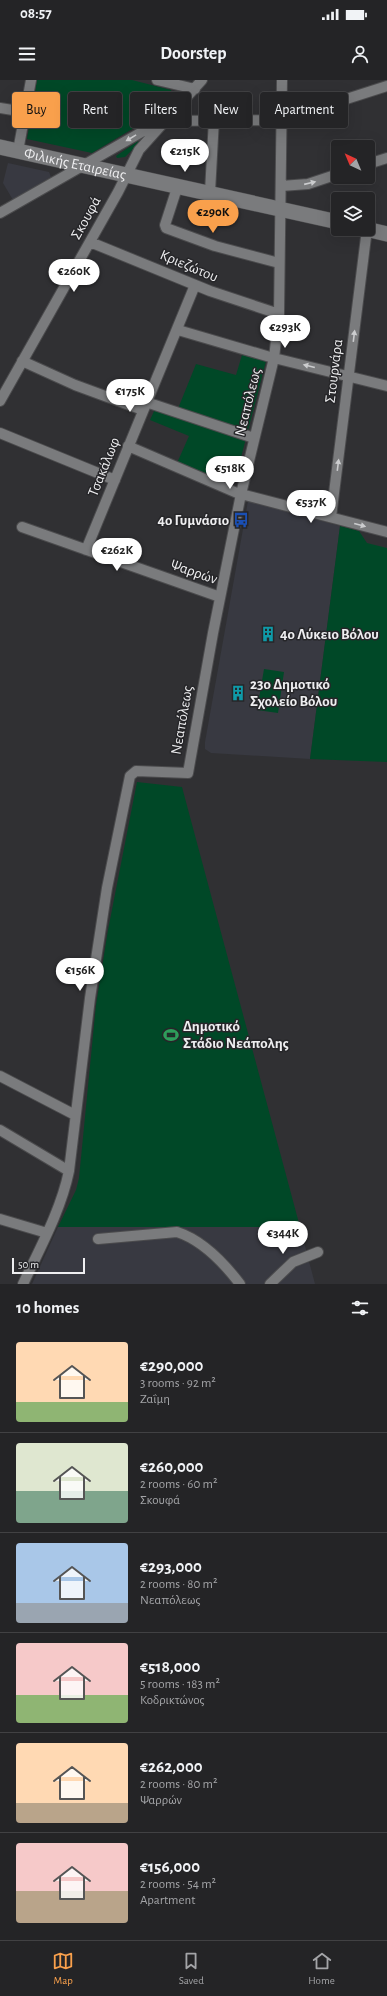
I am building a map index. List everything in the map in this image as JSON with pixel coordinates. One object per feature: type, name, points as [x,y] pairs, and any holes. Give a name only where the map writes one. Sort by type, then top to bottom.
[{"type":"street","points":[[29,92],[31,80]]},
{"type":"street","points":[[157,80],[194,89]]},
{"type":"street","points":[[191,92],[202,80]]},
{"type":"street","name":"Νεαπόλεως","points":[[282,80],[282,92]]},
{"type":"street","points":[[348,99],[387,86]]},
{"type":"street","points":[[0,108],[12,110]]},
{"type":"street","points":[[18,150],[22,128]]},
{"type":"street","points":[[0,213],[147,128]]},
{"type":"street","name":"Σκουφά","points":[[0,401],[143,145],[159,128]]},
{"type":"street","points":[[210,192],[214,128]]},
{"type":"street","name":"Νεαπόλεως","points":[[76,1116],[107,888],[130,776],[136,771],[188,773],[220,597],[241,494],[274,358],[279,314],[282,128]]},
{"type":"street","name":"Φιλικής Εταιρείας","points":[[0,147],[210,192],[331,220]]},
{"type":"street","points":[[375,162],[387,158]]},
{"type":"street","points":[[281,186],[308,184],[331,176]]},
{"type":"street","points":[[178,186],[165,225],[166,228],[215,246],[279,262]]},
{"type":"street","points":[[375,231],[387,234]]},
{"type":"street","name":"Στουρνάρα","points":[[331,517],[366,236]]},
{"type":"street","name":"Κριεζώτου","points":[[90,242],[229,298],[279,314]]},
{"type":"street","name":"Τσακάλωφ","points":[[86,550],[128,446],[178,330],[195,285]]},
{"type":"street","points":[[178,330],[274,358],[387,386]]},
{"type":"street","points":[[22,361],[75,385],[254,438]]},
{"type":"street","points":[[0,433],[115,480]]},
{"type":"street","points":[[128,446],[241,494],[387,532]]},
{"type":"street","name":"Ψαρρών","points":[[22,527],[220,597]]},
{"type":"street","points":[[0,1076],[76,1116],[69,1171],[65,1186],[47,1234],[23,1284]]},
{"type":"street","points":[[0,1130],[69,1171]]},
{"type":"street","points":[[0,1219],[47,1234]]},
{"type":"street","points":[[98,1239],[177,1232],[189,1236],[202,1244],[234,1275],[240,1284]]},
{"type":"street","points":[[270,1284],[293,1262],[318,1252]]},
{"type":"shaded area","points":[[8,163],[49,172],[51,177],[13,200],[3,183]]},
{"type":"shaded area","points":[[248,501],[340,526],[310,759],[211,753],[205,749]]},
{"type":"shaded area","points":[[58,1227],[300,1227],[315,1284],[32,1284]]},
{"type":"green space","points":[[37,80],[132,80],[171,90],[172,92],[130,92],[130,128],[134,128],[92,153],[27,139],[29,128],[60,128],[60,92],[35,92]]},
{"type":"green space","points":[[138,141],[139,143],[125,157],[117,158],[116,156]]},
{"type":"green space","points":[[242,355],[266,361],[237,473],[233,480],[228,481],[177,463],[189,436],[150,420],[155,409],[175,416],[196,364],[236,375]]},
{"type":"green space","points":[[340,526],[359,531],[367,543],[387,548],[387,762],[310,759]]},
{"type":"green space","points":[[264,669],[284,672],[278,713],[257,710]]},
{"type":"green space","name":"Δημοτικό Στάδιο Νεάπολης","points":[[137,782],[182,787],[300,1227],[58,1227],[76,1190],[79,1178],[96,1005],[108,930]]},
{"type":"place","name":"4ο Γυμνάσιο","points":[[241,520]]},
{"type":"place","name":"4ο Λύκειο Βόλου","points":[[268,634]]},
{"type":"place","name":"23ο Δημοτικό Σχολείο Βόλου","points":[[238,693]]},
{"type":"place","name":"Δημοτικό Στάδιο Νεάπολης","points":[[171,1035]]}]
